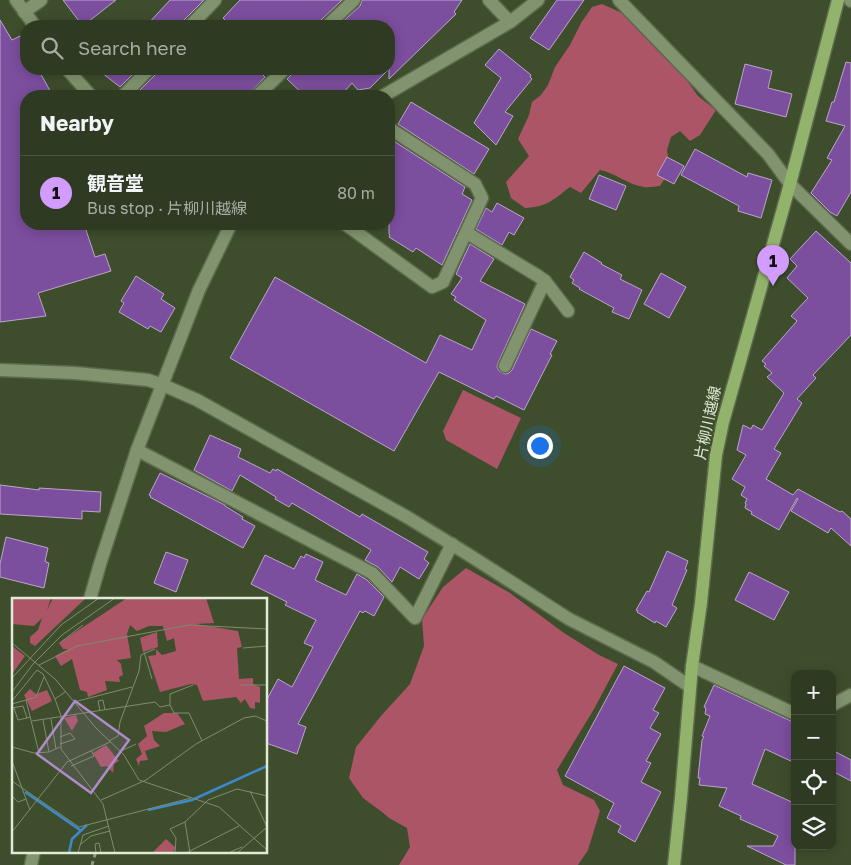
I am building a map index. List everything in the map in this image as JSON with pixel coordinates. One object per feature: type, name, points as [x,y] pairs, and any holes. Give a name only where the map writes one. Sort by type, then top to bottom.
[{"type":"main road","name":"片柳川越線","points":[[674,865],[689,686],[701,603],[719,439],[790,184],[838,0]]},
{"type":"street","points":[[16,0],[31,20]]},
{"type":"street","points":[[24,12],[41,0]]},
{"type":"street","points":[[196,20],[216,0]]},
{"type":"street","points":[[333,20],[354,0]]},
{"type":"street","points":[[489,0],[510,22]]},
{"type":"street","points":[[392,90],[510,22],[538,0]]},
{"type":"street","points":[[619,0],[768,154],[790,184],[851,244]]},
{"type":"street","points":[[72,75],[86,90]]},
{"type":"street","points":[[128,90],[143,75]]},
{"type":"street","points":[[263,90],[279,75]]},
{"type":"street","points":[[353,230],[432,287],[443,282],[482,198],[475,184],[395,132]]},
{"type":"street","points":[[90,598],[137,450],[199,290],[228,230]]},
{"type":"street","points":[[467,233],[545,281],[568,311]]},
{"type":"street","points":[[506,366],[545,281]]},
{"type":"street","points":[[0,370],[75,373],[148,380],[163,384],[205,405],[407,517],[570,619],[654,662],[689,686]]},
{"type":"street","points":[[137,450],[372,573],[415,618],[452,544]]},
{"type":"street","points":[[692,666],[791,712]]},
{"type":"street","points":[[836,703],[851,695]]},
{"type":"street","points":[[31,865],[34,852]]},
{"type":"path","points":[[92,865],[96,852]]},
{"type":"shaded area","points":[[602,4],[622,13],[686,79],[698,96],[716,110],[700,135],[690,141],[680,131],[671,137],[667,150],[669,165],[667,175],[660,186],[638,186],[600,170],[581,193],[570,187],[544,204],[525,208],[511,198],[506,182],[529,156],[518,139],[529,115],[532,102],[541,95],[548,85],[555,67],[570,45],[581,23],[592,7]]},
{"type":"shaded area","points":[[463,390],[521,418],[497,469],[446,440],[443,431]]},
{"type":"shaded area","points":[[466,568],[510,593],[564,633],[599,655],[618,664],[594,709],[557,770],[563,785],[594,800],[600,811],[588,850],[578,865],[399,865],[410,847],[407,828],[389,818],[363,798],[349,778],[356,747],[410,684],[424,646],[422,619],[443,587]]},
{"type":"building","points":[[63,0],[116,0],[90,20],[78,20]]},
{"type":"building","points":[[170,0],[204,0],[184,20],[152,20]]},
{"type":"building","points":[[240,0],[342,0],[321,20],[225,20],[223,18]]},
{"type":"building","points":[[362,0],[462,0],[454,12],[456,14],[395,73],[395,20],[345,20],[360,6]]},
{"type":"building","points":[[557,0],[584,0],[549,50],[530,38]]},
{"type":"building","points":[[0,20],[12,40],[20,36],[20,75],[41,75],[50,90],[20,90],[20,230],[86,230],[95,257],[105,254],[111,271],[38,293],[46,316],[0,322]]},
{"type":"building","points":[[499,49],[531,75],[532,79],[505,112],[513,116],[496,145],[474,123],[501,78],[485,65]]},
{"type":"building","points":[[846,62],[851,63],[851,192],[837,216],[830,212],[811,193],[832,160],[827,158],[845,126],[826,121]]},
{"type":"building","points":[[745,64],[772,71],[768,88],[792,94],[786,117],[735,104]]},
{"type":"building","points":[[105,75],[132,75],[120,87]]},
{"type":"building","points":[[155,75],[263,75],[265,77],[253,90],[140,90]]},
{"type":"building","points":[[291,75],[383,75],[370,88],[358,90],[352,83],[346,90],[299,90],[287,79]]},
{"type":"building","points":[[411,102],[489,149],[474,174],[398,124]]},
{"type":"building","points":[[395,142],[465,187],[462,194],[472,200],[442,265],[416,248],[413,252],[389,237],[389,230],[395,230]]},
{"type":"building","points":[[695,149],[747,177],[748,173],[772,180],[761,218],[738,211],[739,206],[681,175]]},
{"type":"building","points":[[667,157],[684,166],[674,184],[657,175]]},
{"type":"building","points":[[599,175],[626,186],[616,210],[589,199]]},
{"type":"building","points":[[497,203],[524,218],[514,235],[509,232],[502,245],[476,229],[486,208],[492,212]]},
{"type":"building","points":[[816,231],[851,263],[851,335],[813,375],[816,378],[797,399],[802,403],[774,449],[781,453],[766,479],[793,495],[798,489],[840,512],[842,511],[851,519],[851,546],[831,528],[828,533],[791,511],[797,498],[779,530],[751,514],[752,512],[745,508],[747,499],[741,495],[745,487],[732,479],[746,455],[737,450],[743,425],[751,429],[753,425],[762,430],[784,393],[767,377],[772,373],[764,366],[766,364],[762,361],[797,321],[791,316],[808,298],[787,278],[797,266],[790,259]]},
{"type":"building","points":[[470,244],[494,259],[480,281],[525,304],[498,363],[499,371],[505,374],[512,370],[531,329],[557,341],[550,354],[552,355],[524,410],[496,396],[494,399],[439,372],[394,451],[230,358],[275,277],[426,363],[440,335],[472,350],[486,320],[454,300],[456,297],[451,294],[462,278],[456,274]]},
{"type":"building","points":[[584,252],[622,275],[620,279],[642,290],[629,319],[612,312],[614,308],[579,289],[572,283],[574,280],[570,277]]},
{"type":"building","points":[[661,273],[686,287],[669,318],[644,304]]},
{"type":"building","points":[[136,276],[164,294],[161,299],[175,308],[161,332],[150,326],[148,329],[119,312],[124,303],[121,301]]},
{"type":"building","points":[[210,435],[241,449],[238,457],[270,473],[273,469],[276,471],[277,469],[360,517],[362,514],[428,552],[424,559],[429,563],[419,579],[400,567],[392,582],[378,567],[365,560],[371,550],[292,503],[289,507],[275,499],[276,497],[240,475],[232,491],[194,470]]},
{"type":"building","points":[[160,473],[225,505],[243,517],[242,519],[255,526],[243,548],[150,497],[149,495]]},
{"type":"building","points":[[0,485],[39,490],[39,488],[101,492],[100,512],[82,511],[82,519],[0,514]]},
{"type":"building","points":[[6,537],[48,548],[45,561],[49,563],[44,588],[0,577],[0,564]]},
{"type":"building","points":[[667,551],[688,561],[685,569],[687,570],[672,605],[677,608],[666,627],[656,621],[655,623],[636,610],[647,591],[649,592]]},
{"type":"building","points":[[166,552],[188,560],[176,592],[154,583]]},
{"type":"building","points":[[306,554],[323,562],[315,580],[346,595],[357,574],[367,580],[384,597],[374,616],[365,611],[363,613],[360,611],[298,724],[306,727],[297,754],[268,744],[268,697],[278,679],[292,687],[313,647],[304,643],[316,620],[285,605],[287,602],[251,584],[265,555],[294,569],[301,556],[304,558]]},
{"type":"building","points":[[749,572],[789,592],[774,620],[735,600]]},
{"type":"building","points":[[624,666],[665,688],[653,710],[659,713],[650,728],[661,734],[646,761],[651,763],[641,782],[661,792],[635,842],[618,832],[621,826],[607,818],[614,803],[565,776]]},
{"type":"building","points":[[714,685],[791,721],[791,761],[765,749],[752,784],[791,802],[791,850],[795,850],[795,865],[786,865],[747,846],[773,846],[778,836],[740,819],[741,816],[719,806],[727,788],[699,785],[700,778],[698,778],[702,740],[704,737],[702,736],[710,716],[705,714],[706,708],[704,707]]},
{"type":"building","points":[[836,752],[851,760],[851,781],[836,773]]},
{"type":"place","name":"観音堂","points":[[773,286]]}]
